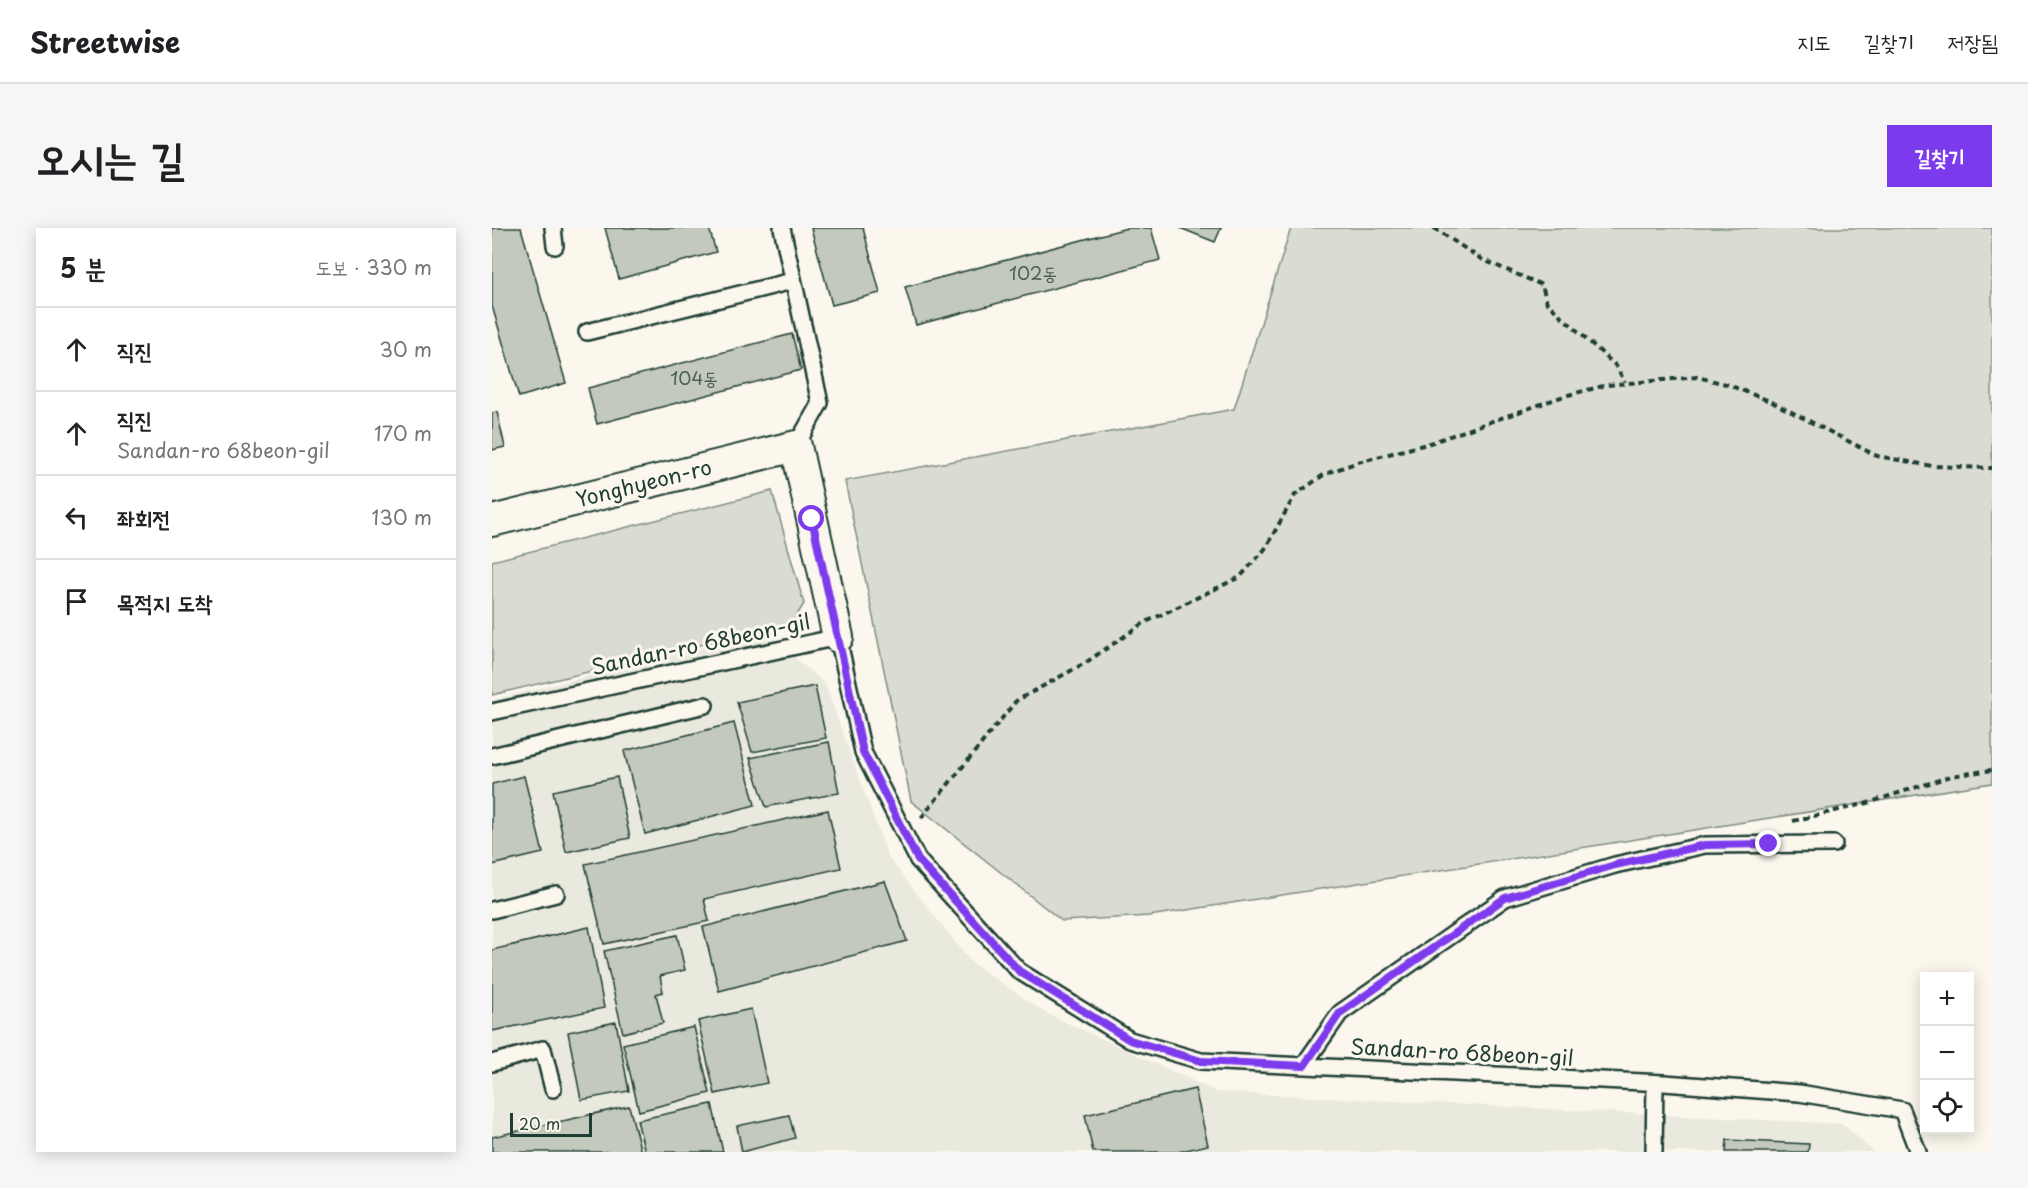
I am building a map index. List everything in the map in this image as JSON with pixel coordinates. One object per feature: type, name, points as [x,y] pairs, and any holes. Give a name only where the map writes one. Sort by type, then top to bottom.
[{"type":"street","name":"Yonghyeon-ro","points":[[492,521],[796,446]]},
{"type":"street","points":[[796,446],[838,637]]},
{"type":"lane","points":[[553,228],[555,246]]},
{"type":"lane","points":[[782,228],[820,403],[796,446]]},
{"type":"lane","points":[[587,332],[792,281]]},
{"type":"lane","name":"Sandan-ro 68beon-gil","points":[[492,712],[838,637],[863,752],[918,860],[1019,971],[1130,1040],[1201,1061],[1655,1083],[1800,1093],[1902,1110],[1918,1152]]},
{"type":"lane","points":[[492,756],[705,705]]},
{"type":"lane","points":[[1304,1066],[1340,1013],[1505,898],[1615,865],[1705,845],[1834,844]]},
{"type":"lane","points":[[492,910],[556,894]]},
{"type":"lane","points":[[492,1063],[543,1049],[553,1089]]},
{"type":"lane","points":[[1654,1152],[1655,1083]]},
{"type":"path","points":[[1434,228],[1481,259],[1542,285],[1547,303],[1616,366],[1625,382]]},
{"type":"path","points":[[906,837],[1016,701],[1085,663],[1144,623],[1240,577],[1265,549],[1290,501],[1310,482],[1358,462],[1427,444],[1564,396],[1625,382],[1697,377],[1726,384],[1772,402],[1877,456],[1932,466],[1992,468]]},
{"type":"path","points":[[1769,844],[1778,824],[1868,803],[1951,776],[1992,770]]},
{"type":"shaded area","points":[[1291,228],[1992,228],[1992,783],[1149,916],[1062,921],[911,801],[845,481],[1234,409]]},
{"type":"shaded area","points":[[772,491],[804,604],[792,623],[492,695],[492,561]]},
{"type":"shaded area","points":[[765,632],[825,684],[888,857],[971,962],[1044,1012],[1217,1092],[1843,1124],[1874,1152],[492,1152],[492,700]]},
{"type":"building","points":[[492,228],[521,228],[566,383],[519,397],[492,306]]},
{"type":"building","points":[[605,228],[709,228],[716,252],[619,279]]},
{"type":"building","points":[[811,228],[863,228],[880,293],[832,305]]},
{"type":"building","points":[[1127,228],[1151,228],[1160,260],[916,325],[905,287]]},
{"type":"building","points":[[1180,228],[1221,228],[1215,242]]},
{"type":"building","points":[[792,334],[801,370],[597,424],[588,388]]},
{"type":"building","points":[[497,412],[505,447],[492,450],[492,413]]},
{"type":"building","points":[[815,686],[826,738],[752,752],[737,702]]},
{"type":"building","points":[[734,723],[755,805],[645,834],[624,751]]},
{"type":"building","points":[[829,742],[839,793],[766,807],[750,758]]},
{"type":"building","points":[[524,776],[543,853],[492,865],[492,784]]},
{"type":"building","points":[[617,777],[630,838],[566,852],[553,791]]},
{"type":"building","points":[[828,810],[841,868],[704,899],[709,921],[604,944],[585,864]]},
{"type":"building","points":[[885,881],[907,941],[719,991],[703,927]]},
{"type":"building","points":[[589,927],[604,1008],[492,1031],[492,950]]},
{"type":"building","points":[[677,935],[685,970],[660,976],[663,992],[656,994],[663,1023],[623,1033],[604,951]]},
{"type":"building","points":[[751,1009],[767,1083],[715,1094],[698,1021]]},
{"type":"building","points":[[616,1022],[629,1091],[581,1100],[568,1032]]},
{"type":"building","points":[[694,1027],[710,1093],[639,1111],[623,1044]]},
{"type":"building","points":[[1195,1089],[1208,1145],[1178,1152],[1093,1152],[1085,1115]]},
{"type":"building","points":[[712,1104],[723,1152],[645,1152],[637,1120]]},
{"type":"building","points":[[629,1106],[641,1152],[492,1152],[492,1137]]},
{"type":"building","points":[[789,1115],[795,1138],[742,1152],[737,1126]]},
{"type":"building","points":[[1727,1140],[1809,1144],[1808,1152],[1726,1152]]},
{"type":"route","points":[[812,519],[863,752],[918,860],[1019,971],[1130,1040],[1201,1061],[1304,1066],[1340,1013],[1460,927],[1505,898],[1615,865],[1705,845],[1769,844]]}]
